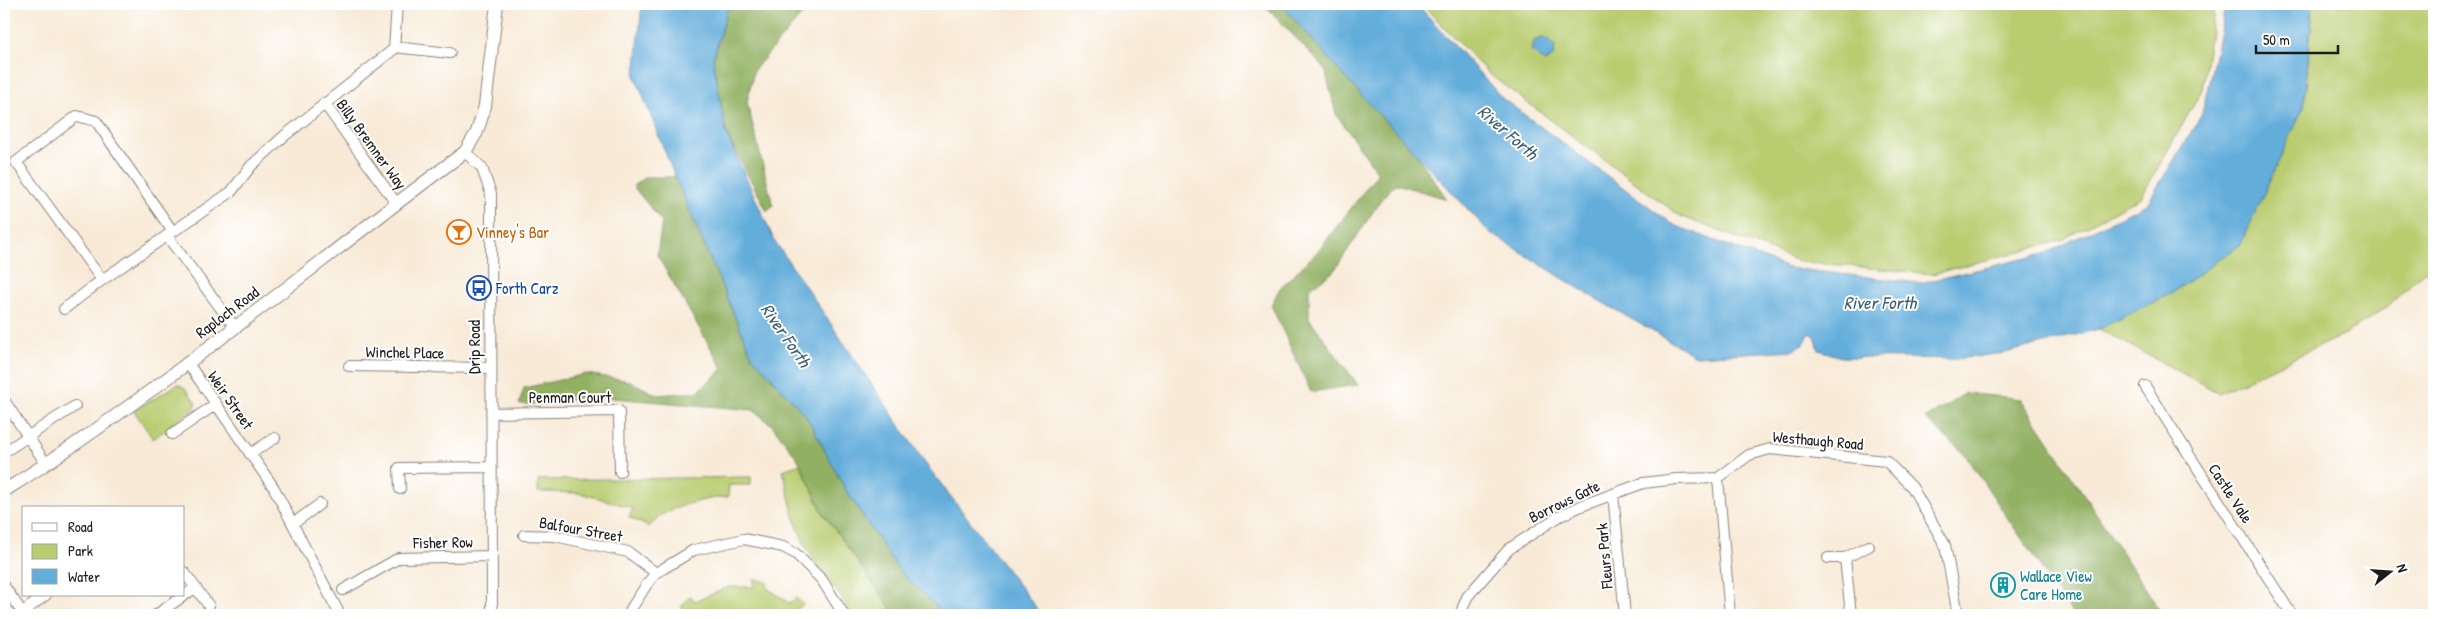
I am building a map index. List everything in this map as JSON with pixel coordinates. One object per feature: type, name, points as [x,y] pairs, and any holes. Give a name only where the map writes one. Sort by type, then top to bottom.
[{"type":"street","points":[[64,309],[102,280],[231,192],[250,166],[324,103],[394,49],[397,4]]},
{"type":"street","points":[[465,152],[477,132],[485,106],[497,4]]},
{"type":"street","points":[[394,47],[450,53]]},
{"type":"street","name":"Billy Bremner Way","points":[[324,103],[396,203]]},
{"type":"street","points":[[102,280],[16,162],[78,116],[96,121],[170,234],[234,326]]},
{"type":"street","name":"Raploch Road","points":[[4,491],[46,464],[187,362],[465,152]]},
{"type":"street","name":"Drip Road","points":[[465,152],[482,168],[491,194],[492,615]]},
{"type":"street","name":"Weir Street","points":[[187,362],[274,488],[294,523],[340,615]]},
{"type":"street","name":"Winchel Place","points":[[349,366],[490,368]]},
{"type":"street","name":"Castle Vale","points":[[2145,386],[2292,615]]},
{"type":"street","points":[[4,400],[46,464]]},
{"type":"street","points":[[172,434],[216,404]]},
{"type":"street","points":[[4,452],[75,406]]},
{"type":"street","name":"Penman Court","points":[[491,413],[618,411],[620,472]]},
{"type":"street","name":"Weir Street","points":[[250,454],[274,438]]},
{"type":"street","name":"Westhaugh Road","points":[[1718,478],[1749,455],[1770,449],[1886,461],[1912,488],[1945,545],[1957,609],[1961,615]]},
{"type":"street","points":[[400,489],[400,468],[492,467]]},
{"type":"street","points":[[1718,478],[1730,615]]},
{"type":"street","name":"Borrows Gate","points":[[1460,615],[1467,597],[1508,549],[1558,517],[1642,483],[1677,479],[1718,478]]},
{"type":"street","name":"Fleurs Park","points":[[1614,494],[1625,615]]},
{"type":"street","points":[[294,523],[320,504]]},
{"type":"street","name":"Balfour Street","points":[[524,535],[555,536],[628,552],[656,573]]},
{"type":"street","points":[[630,615],[631,609],[656,573],[694,550],[744,539],[783,547],[796,554],[822,580],[844,615]]},
{"type":"street","points":[[1828,558],[1845,558],[1869,546]]},
{"type":"street","name":"Fisher Row","points":[[343,590],[399,558],[492,556]]},
{"type":"street","points":[[1845,558],[1851,615]]},
{"type":"street","points":[[185,573],[210,606]]},
{"type":"street","points":[[4,586],[23,614],[45,596]]},
{"type":"street","points":[[185,595],[195,588]]},
{"type":"street","points":[[158,615],[184,596]]},
{"type":"green space","points":[[729,4],[811,4],[754,70],[747,102],[773,206],[767,211],[726,133],[713,59]]},
{"type":"green space","points":[[1264,4],[1274,4],[1285,8],[1395,123],[1447,199],[1396,184],[1382,198],[1334,271],[1309,289],[1309,318],[1358,385],[1311,392],[1271,305],[1280,288],[1318,251],[1378,173],[1336,114],[1325,69]]},
{"type":"green space","points":[[1422,4],[2215,4],[2202,90],[2142,196],[2062,240],[1933,274],[1798,261],[1680,216],[1489,74]]},
{"type":"green space","points":[[2313,4],[2434,4],[2434,262],[2386,308],[2360,325],[2337,338],[2219,393],[2099,329],[2174,292],[2304,106]]},
{"type":"green space","points":[[645,177],[675,177],[752,356],[807,417],[847,492],[900,572],[936,606],[942,615],[896,615],[823,513],[798,459],[771,424],[753,410],[590,396],[548,404],[519,404],[524,388],[586,374],[630,381],[657,395],[697,392],[723,369],[657,255],[662,222],[633,186]]},
{"type":"green space","points":[[178,384],[185,388],[196,403],[194,409],[153,439],[134,411]]},
{"type":"green space","points":[[1966,393],[2021,399],[2163,615],[2073,615],[1964,453],[1925,419]]},
{"type":"green space","points":[[800,464],[823,513],[896,615],[851,615],[838,592],[812,557],[797,526],[783,470]]},
{"type":"green space","points":[[751,477],[751,485],[729,485],[728,497],[703,500],[666,512],[649,527],[629,517],[633,508],[580,493],[538,492],[538,480]]},
{"type":"green space","points":[[754,579],[767,582],[767,588],[789,603],[796,598],[803,604],[796,611],[798,615],[686,615],[688,612],[681,607],[690,596],[696,601],[729,587],[754,587]]},
{"type":"water","name":"River Forth","points":[[642,4],[729,4],[713,59],[726,133],[774,240],[925,463],[1042,615],[942,615],[936,606],[900,572],[847,492],[807,417],[752,356],[675,177],[635,76]]},
{"type":"water","name":"River Forth","points":[[1281,4],[1417,4],[1503,99],[1674,225],[1788,268],[1920,283],[2044,254],[2147,204],[2202,114],[2226,4],[2313,4],[2304,106],[2241,244],[2174,292],[2099,329],[2005,353],[1956,359],[1841,357],[1819,350],[1815,336],[1810,333],[1805,342],[1795,350],[1696,356],[1591,296],[1489,232],[1353,86]]},
{"type":"water","points":[[1543,38],[1555,45],[1554,56],[1545,62],[1531,51],[1534,41]]},
{"type":"place","name":"Vinney's Bar","points":[[459,232]]},
{"type":"place","name":"Forth Carz","points":[[479,288]]},
{"type":"place","name":"Wallace View Care Home","points":[[2003,585]]}]
